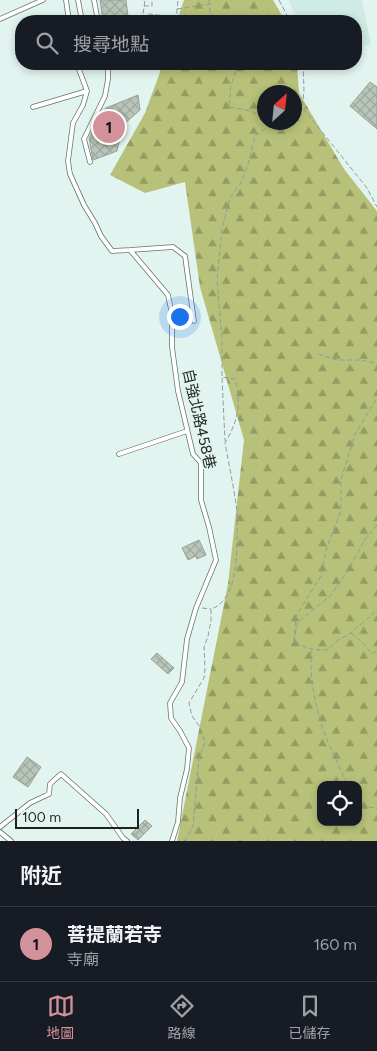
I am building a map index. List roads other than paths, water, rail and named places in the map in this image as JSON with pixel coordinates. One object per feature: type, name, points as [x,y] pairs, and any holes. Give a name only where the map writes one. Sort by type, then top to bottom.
[{"type":"lane","points":[[0,19],[43,0]]},
{"type":"lane","points":[[66,0],[68,15]]},
{"type":"lane","points":[[78,0],[81,15]]},
{"type":"lane","points":[[94,0],[97,15]]},
{"type":"lane","points":[[80,70],[87,90],[84,105],[73,123],[68,161],[70,174],[84,205],[101,236],[112,250],[173,247],[185,256],[194,321]]},
{"type":"lane","points":[[90,162],[84,139],[105,96],[109,70]]},
{"type":"lane","points":[[33,107],[87,90]]},
{"type":"lane","name":"自強北路458巷","points":[[130,250],[168,295],[172,314],[172,347],[178,390],[193,454],[201,463],[202,500],[216,560],[196,608],[187,639],[182,682],[170,703],[171,718],[189,748],[187,769],[180,798],[178,822],[172,841]]},
{"type":"lane","points":[[119,454],[187,431]]},
{"type":"lane","points":[[0,827],[30,804],[49,794],[50,784],[60,774],[106,814],[127,841]]},
{"type":"lane","points":[[0,832],[10,841]]},
{"type":"place","name":"菩提蘭若寺","points":[[109,127]]}]
